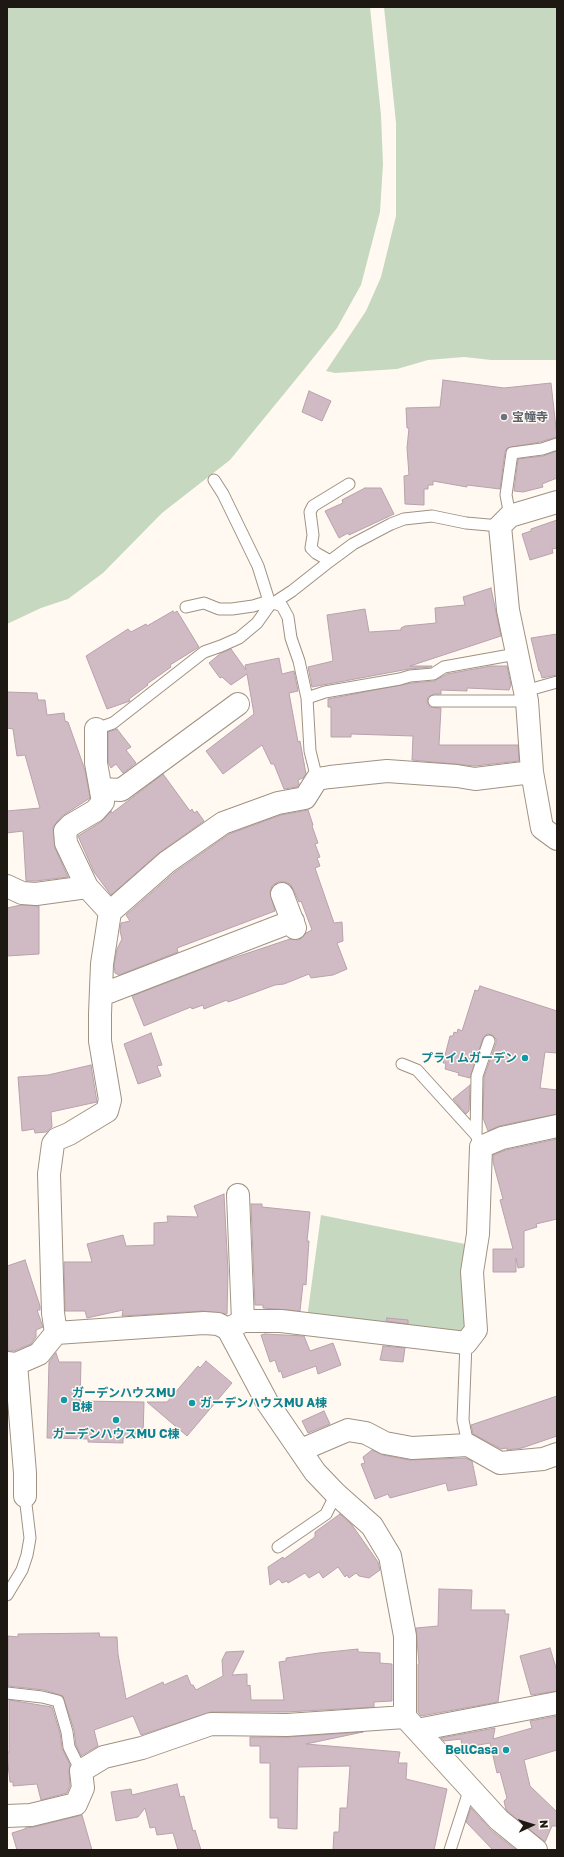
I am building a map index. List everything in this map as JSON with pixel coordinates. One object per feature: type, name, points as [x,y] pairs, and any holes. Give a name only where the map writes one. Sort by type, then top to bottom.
[{"type":"street","points":[[557,502],[505,521],[508,610],[526,696],[532,772],[542,828],[557,839]]},
{"type":"street","points":[[101,789],[121,790],[238,704]]},
{"type":"street","points":[[96,729],[96,763],[103,802],[95,811],[71,825],[65,831],[66,843],[87,887],[110,912]]},
{"type":"street","points":[[56,1333],[53,1313],[50,1167],[53,1144],[57,1139],[69,1134],[107,1111],[110,1100],[100,1041],[102,964],[110,912],[167,862],[223,823],[278,803],[305,798],[317,779],[387,771],[457,776],[475,779],[532,772]]},
{"type":"street","points":[[7,886],[22,893],[36,894],[87,887]]},
{"type":"street","points":[[101,995],[294,925],[282,894]]},
{"type":"street","points":[[25,1496],[25,1473],[12,1363],[39,1354],[56,1333],[204,1323],[236,1325],[282,1321],[466,1343],[476,1330],[472,1272],[478,1234],[478,1141],[502,1138],[557,1126]]},
{"type":"street","points":[[238,1195],[236,1325],[267,1402],[315,1472],[336,1494],[372,1526],[390,1556],[405,1636],[411,1723],[499,1820],[536,1850]]},
{"type":"street","points":[[301,1450],[348,1430],[366,1433],[385,1443],[412,1448],[468,1445],[500,1463],[543,1459],[557,1454]]},
{"type":"street","points":[[7,1816],[31,1814],[76,1804],[83,1788],[81,1771],[104,1757],[142,1748],[211,1724],[287,1725],[411,1723],[557,1703]]},
{"type":"lane","points":[[186,607],[204,604],[219,609],[232,609],[271,602],[292,591],[353,544],[391,524],[404,520],[432,516],[466,523],[505,521],[506,494],[512,453],[542,449],[557,444]]},
{"type":"lane","points":[[96,729],[113,722],[204,652],[239,638],[257,623],[271,602],[258,566],[223,494],[214,480]]},
{"type":"lane","points":[[330,561],[311,548],[313,535],[310,512],[313,506],[349,484]]},
{"type":"lane","points":[[271,602],[282,606],[288,618],[291,638],[299,661],[307,698],[310,751],[317,779]]},
{"type":"lane","points":[[307,698],[325,692],[410,676],[433,674],[444,667],[516,654]]},
{"type":"lane","points":[[434,701],[526,696],[557,682]]},
{"type":"lane","points":[[478,1141],[477,1076],[489,1041]]},
{"type":"lane","points":[[402,1064],[417,1070],[478,1141]]},
{"type":"lane","points":[[466,1343],[463,1420],[468,1445]]},
{"type":"lane","points":[[278,1547],[326,1514],[336,1494]]},
{"type":"lane","points":[[7,1595],[22,1570],[27,1555],[30,1538],[25,1496]]},
{"type":"lane","points":[[7,1694],[42,1697],[58,1701],[67,1732],[69,1747],[81,1771]]},
{"type":"lane","points":[[450,1850],[470,1788]]},
{"type":"green space","points":[[7,7],[370,7],[381,115],[383,164],[380,212],[361,285],[337,328],[230,460],[162,513],[103,573],[68,599],[41,608],[7,624]]},
{"type":"green space","points":[[384,7],[557,7],[557,360],[491,360],[464,357],[428,360],[397,369],[335,373],[326,371],[366,311],[381,277],[396,216],[396,123]]},
{"type":"green space","points":[[321,1215],[470,1245],[468,1326],[460,1335],[307,1318]]},
{"type":"building","points":[[443,380],[504,388],[551,383],[557,437],[540,442],[507,448],[505,452],[500,489],[467,485],[467,487],[433,481],[433,485],[428,485],[428,489],[424,489],[424,505],[405,504],[404,476],[409,475],[407,448],[409,428],[407,428],[406,408],[440,407]]},
{"type":"building","points":[[309,391],[331,401],[322,421],[302,412]]},
{"type":"building","points":[[557,451],[557,478],[542,484],[543,487],[523,492],[514,491],[518,459],[543,456]]},
{"type":"building","points":[[365,488],[381,488],[394,514],[349,535],[348,533],[339,538],[325,511],[343,503],[342,500]]},
{"type":"building","points":[[557,520],[557,548],[552,549],[553,553],[530,560],[522,534],[531,531],[531,529]]},
{"type":"building","points":[[491,588],[501,636],[410,666],[432,666],[431,667],[409,669],[312,687],[308,667],[333,661],[327,615],[365,609],[369,632],[401,630],[401,628],[405,626],[436,623],[435,608],[465,605],[463,597]]},
{"type":"building","points":[[173,611],[174,613],[177,611],[199,647],[170,665],[171,667],[129,699],[130,701],[107,709],[86,656],[128,629],[131,632],[146,624],[147,626]]},
{"type":"building","points":[[557,634],[557,675],[542,678],[531,638]]},
{"type":"building","points":[[231,649],[246,670],[245,665],[279,658],[282,674],[294,671],[298,691],[289,693],[298,742],[300,741],[306,774],[303,778],[298,780],[299,784],[297,787],[284,789],[274,764],[271,764],[262,745],[223,774],[206,751],[254,714],[247,674],[231,685],[222,677],[220,678],[209,663],[221,653]]},
{"type":"building","points":[[491,666],[507,666],[511,685],[509,690],[467,688],[467,691],[441,690],[441,694],[434,694],[428,697],[427,701],[430,707],[441,708],[439,745],[518,745],[519,761],[475,766],[412,760],[413,736],[351,734],[351,737],[331,737],[331,707],[328,707],[328,699],[411,683],[434,681],[447,674]]},
{"type":"building","points":[[7,692],[37,693],[38,700],[45,700],[47,715],[64,713],[65,721],[68,722],[85,770],[90,798],[62,816],[53,827],[55,848],[68,877],[26,881],[23,831],[7,833],[7,811],[40,808],[25,755],[17,756],[13,729],[7,728]]},
{"type":"building","points":[[117,729],[131,747],[126,750],[136,763],[123,773],[116,764],[111,768],[108,762],[108,732]]},
{"type":"building","points":[[163,774],[190,811],[192,809],[194,813],[197,811],[204,821],[159,853],[111,895],[94,872],[78,836],[101,822],[111,811],[112,813]]},
{"type":"building","points":[[308,810],[318,843],[315,844],[320,857],[317,858],[320,866],[315,868],[334,923],[342,922],[343,941],[337,943],[347,969],[333,975],[311,978],[309,974],[284,984],[275,985],[228,1002],[227,1000],[204,1009],[203,1005],[192,1009],[191,1007],[144,1026],[132,996],[218,963],[290,939],[299,940],[306,933],[312,930],[301,901],[299,902],[290,884],[278,882],[272,886],[270,892],[275,911],[177,948],[178,952],[119,975],[115,973],[114,965],[117,949],[122,939],[120,931],[121,923],[130,921],[126,915],[175,872],[229,834],[281,815]]},
{"type":"building","points":[[21,905],[39,906],[39,954],[7,956],[7,908]]},
{"type":"building","points":[[480,986],[557,1011],[557,1053],[545,1052],[540,1088],[557,1090],[557,1114],[499,1126],[488,1131],[483,1118],[484,1077],[496,1043],[496,1039],[492,1035],[487,1034],[483,1038],[470,1078],[458,1075],[459,1073],[445,1069],[446,1063],[443,1063],[450,1036],[453,1036],[454,1032],[457,1033],[458,1029],[462,1031],[475,990],[478,991]]},
{"type":"building","points":[[151,1033],[162,1065],[157,1066],[161,1076],[138,1084],[124,1044]]},
{"type":"building","points":[[91,1065],[97,1102],[51,1112],[52,1127],[46,1132],[35,1133],[34,1129],[22,1131],[18,1077],[48,1075]]},
{"type":"building","points":[[470,1085],[469,1111],[466,1114],[453,1099]]},
{"type":"building","points":[[557,1139],[557,1219],[536,1224],[537,1227],[524,1231],[524,1267],[518,1268],[516,1258],[516,1272],[493,1272],[493,1249],[513,1249],[500,1200],[503,1199],[493,1162],[493,1155],[506,1150]]},
{"type":"building","points":[[224,1194],[228,1271],[227,1314],[203,1311],[122,1316],[123,1310],[87,1318],[85,1311],[65,1311],[64,1262],[92,1262],[87,1244],[123,1235],[126,1246],[154,1245],[154,1223],[168,1222],[167,1216],[198,1217],[194,1206]]},
{"type":"building","points":[[251,1204],[262,1204],[262,1207],[310,1212],[307,1241],[309,1241],[306,1285],[303,1284],[300,1311],[263,1308],[263,1305],[255,1305]]},
{"type":"building","points":[[25,1260],[40,1306],[40,1310],[37,1310],[43,1327],[36,1330],[36,1337],[31,1344],[14,1351],[8,1351],[7,1266]]},
{"type":"building","points":[[387,1318],[408,1320],[408,1324],[386,1321]]},
{"type":"building","points":[[261,1335],[304,1336],[310,1351],[333,1343],[341,1365],[318,1374],[316,1366],[283,1378],[281,1371],[279,1372],[275,1360],[270,1362]]},
{"type":"building","points":[[383,1346],[405,1348],[403,1362],[380,1360]]},
{"type":"building","points":[[56,1353],[59,1362],[81,1362],[80,1401],[144,1402],[143,1438],[123,1438],[123,1443],[88,1442],[88,1439],[47,1438],[49,1362]]},
{"type":"building","name":"ガーデンハウスMU A棟","points":[[206,1361],[232,1383],[187,1436],[147,1402],[167,1402],[198,1366],[200,1368]]},
{"type":"building","points":[[557,1396],[557,1436],[522,1448],[507,1450],[507,1448],[501,1449],[473,1434],[471,1425]]},
{"type":"building","points":[[324,1411],[330,1424],[308,1433],[302,1421]]},
{"type":"building","points":[[372,1450],[383,1455],[410,1460],[465,1458],[472,1461],[477,1485],[448,1491],[446,1483],[390,1498],[388,1494],[375,1499],[361,1464],[365,1463],[363,1457]]},
{"type":"building","points":[[340,1514],[352,1525],[378,1562],[380,1570],[369,1578],[359,1576],[356,1573],[349,1578],[347,1575],[345,1577],[338,1567],[323,1578],[319,1572],[309,1578],[305,1573],[288,1583],[287,1581],[282,1583],[279,1579],[270,1585],[268,1567],[283,1557],[284,1559],[315,1537],[315,1532]]},
{"type":"building","points":[[439,1589],[472,1590],[471,1610],[505,1610],[505,1614],[509,1614],[498,1702],[421,1716],[418,1712],[419,1664],[416,1628],[438,1626]]},
{"type":"building","points":[[99,1633],[100,1637],[117,1637],[118,1654],[126,1699],[163,1682],[164,1685],[187,1675],[191,1685],[193,1685],[196,1690],[223,1676],[222,1660],[226,1652],[244,1651],[232,1675],[247,1674],[247,1686],[250,1685],[251,1700],[284,1700],[279,1662],[286,1661],[286,1658],[358,1649],[358,1652],[380,1653],[380,1663],[392,1664],[392,1701],[374,1702],[374,1707],[287,1712],[211,1712],[141,1735],[133,1716],[94,1730],[98,1746],[81,1756],[76,1745],[74,1730],[63,1696],[44,1690],[8,1686],[8,1636],[18,1637],[18,1634]]},
{"type":"building","points":[[550,1648],[557,1671],[557,1691],[531,1695],[520,1656]]},
{"type":"building","points":[[9,1700],[52,1707],[60,1733],[62,1748],[70,1765],[70,1786],[67,1793],[41,1800],[37,1784],[13,1786],[13,1782],[10,1782],[7,1756],[7,1752],[9,1752]]},
{"type":"building","points":[[557,1716],[557,1750],[524,1760],[530,1786],[557,1812],[557,1826],[552,1826],[545,1842],[506,1810],[504,1801],[507,1798],[500,1772],[497,1773],[490,1743],[462,1748],[461,1739],[444,1741],[441,1738],[495,1728],[493,1739],[532,1728],[530,1721]]},
{"type":"building","points":[[363,1732],[306,1744],[400,1752],[398,1763],[407,1763],[406,1779],[447,1789],[434,1850],[333,1850],[334,1832],[339,1832],[340,1808],[347,1808],[350,1766],[298,1767],[297,1829],[278,1828],[278,1818],[270,1818],[270,1763],[260,1763],[260,1746],[250,1746],[250,1737],[288,1737]]},
{"type":"building","points":[[177,1784],[180,1797],[184,1796],[193,1831],[195,1830],[201,1850],[178,1850],[173,1833],[157,1835],[155,1827],[150,1828],[145,1808],[138,1817],[116,1821],[111,1792],[131,1789],[132,1795]]},
{"type":"building","points":[[471,1808],[491,1830],[516,1850],[493,1850],[466,1822]]},
{"type":"building","points":[[82,1815],[92,1850],[17,1850],[12,1833],[25,1828]]},
{"type":"place","name":"宝幢寺","points":[[504,417]]},
{"type":"place","name":"プライムガーデン","points":[[525,1058]]},
{"type":"place","name":"ガーデンハウスMU B棟","points":[[64,1400]]},
{"type":"place","name":"ガーデンハウスMU A棟","points":[[192,1403]]},
{"type":"place","name":"ガーデンハウスMU C棟","points":[[116,1420]]},
{"type":"place","name":"BellCasa","points":[[506,1750]]}]
